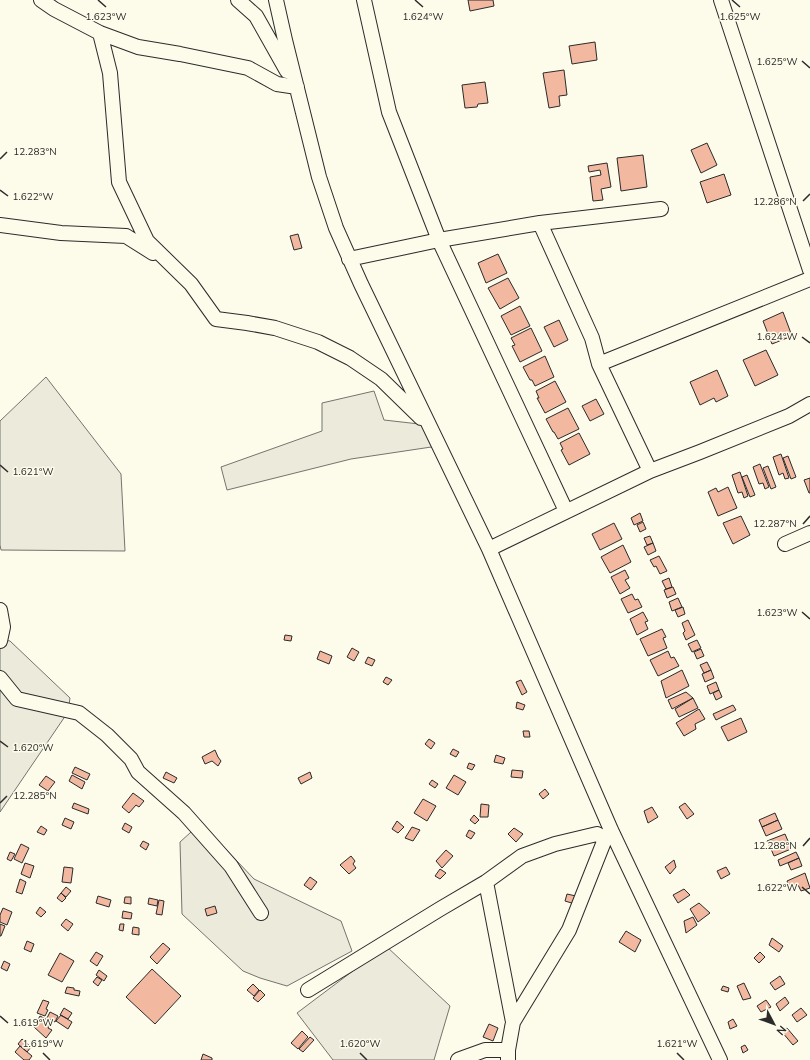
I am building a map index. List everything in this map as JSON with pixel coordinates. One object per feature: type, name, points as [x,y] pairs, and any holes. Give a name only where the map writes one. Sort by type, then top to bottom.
[{"type":"street","points":[[42,0],[54,9],[100,33],[138,47],[248,68],[277,84],[297,87]]},
{"type":"street","points":[[238,0],[256,16],[297,87]]},
{"type":"street","points":[[276,0],[319,177],[336,228],[349,259],[428,425],[489,549],[608,834],[720,1060]]},
{"type":"street","points":[[364,0],[389,112],[438,240],[566,511]]},
{"type":"street","points":[[721,0],[810,270]]},
{"type":"street","points":[[100,33],[110,73],[119,182],[147,241],[192,284],[216,319],[247,322],[275,328],[318,342],[350,358],[381,379],[428,425]]},
{"type":"street","points":[[349,259],[438,240],[540,223],[661,209]]},
{"type":"street","points":[[540,223],[592,338],[599,364],[650,471]]},
{"type":"street","points":[[0,225],[61,233],[126,236],[174,266]]},
{"type":"street","points":[[599,364],[810,279]]},
{"type":"street","points":[[489,549],[650,471],[789,416],[810,404]]},
{"type":"street","points":[[785,544],[810,532]]},
{"type":"street","points":[[0,610],[2,627],[0,640]]},
{"type":"street","points":[[0,678],[17,698],[79,713],[107,734],[131,759],[138,772],[184,813],[231,866],[261,913]]},
{"type":"street","points":[[308,990],[486,882],[522,856],[555,844],[597,834],[608,834]]},
{"type":"street","points":[[513,1022],[569,930],[608,834]]},
{"type":"street","points":[[458,1060],[485,1050],[508,1055],[513,1022],[486,882]]},
{"type":"shaded area","points":[[46,377],[121,474],[125,551],[1,550],[0,421]]},
{"type":"shaded area","points":[[374,391],[384,420],[428,425],[438,446],[351,459],[227,490],[221,467],[322,431],[322,403]]},
{"type":"shaded area","points":[[0,639],[10,641],[70,698],[68,712],[0,812]]},
{"type":"shaded area","points":[[201,823],[254,879],[341,921],[352,951],[287,986],[243,971],[182,914],[180,842]]},
{"type":"shaded area","points":[[386,946],[450,1006],[434,1060],[333,1060],[297,1013]]},
{"type":"building","points":[[468,0],[493,0],[494,6],[470,11]]},
{"type":"building","points":[[595,42],[597,60],[572,64],[569,46]]},
{"type":"building","points":[[564,70],[567,95],[559,96],[560,106],[549,108],[543,73]]},
{"type":"building","points":[[485,82],[488,103],[478,104],[477,107],[465,108],[462,85]]},
{"type":"building","points":[[707,143],[717,165],[701,173],[691,150]]},
{"type":"building","points":[[643,155],[647,187],[621,191],[617,158]]},
{"type":"building","points":[[607,163],[611,187],[601,189],[603,200],[593,201],[590,177],[601,175],[600,170],[589,172],[588,166]]},
{"type":"building","points":[[724,174],[731,195],[707,203],[700,182]]},
{"type":"building","points":[[298,234],[302,248],[294,250],[290,236]]},
{"type":"building","points":[[498,254],[507,273],[486,283],[478,263]]},
{"type":"building","points":[[508,278],[519,298],[500,309],[488,288]]},
{"type":"building","points":[[520,306],[530,326],[511,335],[501,316]]},
{"type":"building","points":[[783,312],[792,336],[772,344],[763,321]]},
{"type":"building","points":[[559,320],[568,340],[554,347],[544,327]]},
{"type":"building","points":[[531,328],[542,351],[520,362],[512,346],[515,345],[511,338]]},
{"type":"building","points":[[766,350],[778,375],[755,386],[743,360]]},
{"type":"building","points":[[545,356],[554,377],[535,386],[523,367]]},
{"type":"building","points":[[717,370],[728,396],[716,402],[714,398],[700,405],[690,382]]},
{"type":"building","points":[[555,381],[566,402],[545,413],[537,398],[539,398],[536,391]]},
{"type":"building","points":[[596,399],[604,414],[590,421],[582,406]]},
{"type":"building","points":[[568,408],[579,429],[558,439],[546,419]]},
{"type":"building","points":[[579,433],[590,454],[569,465],[561,450],[563,449],[560,443]]},
{"type":"building","points":[[781,454],[789,478],[785,479],[783,473],[779,475],[773,457]]},
{"type":"building","points":[[788,456],[796,477],[791,479],[783,458]]},
{"type":"building","points":[[760,464],[769,487],[765,489],[763,483],[759,484],[753,467]]},
{"type":"building","points":[[768,466],[776,487],[771,489],[763,468]]},
{"type":"building","points":[[740,472],[748,496],[744,498],[742,492],[738,493],[732,475]]},
{"type":"building","points":[[747,475],[755,495],[750,497],[742,477]]},
{"type":"building","points":[[810,478],[810,493],[809,493],[804,480]]},
{"type":"building","points":[[728,487],[737,508],[718,516],[708,492],[716,488],[718,492]]},
{"type":"building","points":[[640,513],[643,521],[634,525],[631,518]]},
{"type":"building","points":[[741,516],[750,535],[733,544],[723,523]]},
{"type":"building","points":[[643,522],[646,529],[640,532],[637,525]]},
{"type":"building","points":[[614,523],[622,539],[600,550],[592,534]]},
{"type":"building","points":[[650,536],[653,543],[647,545],[644,538]]},
{"type":"building","points":[[653,543],[656,551],[648,555],[644,547]]},
{"type":"building","points":[[623,545],[631,562],[610,573],[601,557]]},
{"type":"building","points":[[659,556],[667,571],[660,574],[656,566],[654,567],[650,560]]},
{"type":"building","points":[[625,570],[629,578],[625,580],[630,588],[620,594],[611,577]]},
{"type":"building","points":[[669,578],[672,587],[666,589],[662,581]]},
{"type":"building","points":[[673,587],[676,594],[667,598],[664,590]]},
{"type":"building","points":[[632,594],[635,600],[638,599],[642,607],[628,613],[621,599]]},
{"type":"building","points":[[678,598],[682,607],[672,611],[669,602]]},
{"type":"building","points":[[683,607],[685,614],[678,617],[675,610]]},
{"type":"building","points":[[643,612],[648,621],[645,622],[648,629],[637,635],[630,619]]},
{"type":"building","points":[[688,620],[695,635],[686,640],[683,633],[685,631],[682,623]]},
{"type":"building","points":[[662,629],[666,637],[663,638],[667,648],[648,656],[640,639]]},
{"type":"building","points":[[285,635],[292,636],[291,641],[284,640]]},
{"type":"building","points":[[697,640],[701,648],[692,652],[688,644]]},
{"type":"building","points":[[352,648],[359,652],[354,661],[347,657]]},
{"type":"building","points":[[701,649],[704,656],[697,659],[694,652]]},
{"type":"building","points":[[320,651],[332,656],[329,664],[317,659]]},
{"type":"building","points":[[668,651],[671,658],[674,657],[679,666],[658,676],[650,660]]},
{"type":"building","points":[[368,657],[375,660],[372,666],[365,663]]},
{"type":"building","points":[[707,662],[711,670],[704,673],[700,665]]},
{"type":"building","points":[[682,670],[689,686],[666,698],[661,681]]},
{"type":"building","points":[[711,670],[714,678],[705,682],[702,674]]},
{"type":"building","points":[[386,677],[392,680],[388,685],[383,682]]},
{"type":"building","points":[[521,680],[527,692],[522,695],[516,682]]},
{"type":"building","points":[[716,682],[719,690],[710,694],[707,686]]},
{"type":"building","points":[[719,690],[722,697],[716,700],[713,693]]},
{"type":"building","points":[[686,692],[693,698],[672,709],[668,700]]},
{"type":"building","points":[[693,698],[698,708],[679,717],[675,709]]},
{"type":"building","points":[[517,702],[525,705],[523,710],[516,708]]},
{"type":"building","points":[[733,705],[736,710],[716,720],[713,714]]},
{"type":"building","points":[[699,709],[705,719],[695,724],[696,729],[684,736],[676,723]]},
{"type":"building","points":[[741,718],[747,732],[728,741],[721,727]]},
{"type":"building","points":[[523,731],[529,731],[530,737],[524,737]]},
{"type":"building","points":[[429,739],[435,743],[431,749],[425,744]]},
{"type":"building","points":[[453,749],[459,752],[456,757],[450,754]]},
{"type":"building","points":[[215,750],[221,761],[218,766],[212,761],[205,764],[202,757]]},
{"type":"building","points":[[496,755],[505,758],[503,764],[494,762]]},
{"type":"building","points":[[469,763],[475,765],[472,770],[467,768]]},
{"type":"building","points":[[75,767],[90,774],[87,780],[72,773]]},
{"type":"building","points":[[512,770],[523,771],[522,778],[511,777]]},
{"type":"building","points":[[166,772],[177,778],[174,783],[163,778]]},
{"type":"building","points":[[310,772],[312,778],[301,784],[298,778]]},
{"type":"building","points":[[72,775],[85,782],[82,789],[69,781]]},
{"type":"building","points":[[454,775],[466,782],[458,795],[446,788]]},
{"type":"building","points":[[46,776],[55,782],[48,791],[39,785]]},
{"type":"building","points":[[432,780],[438,784],[435,788],[429,784]]},
{"type":"building","points":[[545,789],[549,794],[543,799],[539,794]]},
{"type":"building","points":[[133,793],[144,801],[139,807],[136,805],[129,813],[122,807]]},
{"type":"building","points":[[423,799],[436,806],[427,821],[414,813]]},
{"type":"building","points":[[74,803],[89,809],[88,814],[72,808]]},
{"type":"building","points":[[685,803],[694,814],[687,819],[679,807]]},
{"type":"building","points":[[481,804],[489,805],[488,817],[480,817]]},
{"type":"building","points":[[652,807],[658,817],[648,823],[644,811]]},
{"type":"building","points":[[775,813],[778,820],[762,827],[759,820]]},
{"type":"building","points":[[474,815],[479,820],[475,824],[470,820]]},
{"type":"building","points":[[65,818],[74,822],[71,829],[62,825]]},
{"type":"building","points":[[778,820],[782,829],[766,836],[762,827]]},
{"type":"building","points":[[397,821],[404,827],[398,833],[392,829]]},
{"type":"building","points":[[125,823],[132,827],[129,833],[122,829]]},
{"type":"building","points":[[41,826],[47,830],[44,835],[37,832]]},
{"type":"building","points":[[412,827],[420,830],[413,841],[405,838]]},
{"type":"building","points":[[514,828],[523,834],[516,842],[508,834]]},
{"type":"building","points":[[469,830],[475,833],[471,839],[466,836]]},
{"type":"building","points":[[785,834],[788,841],[771,849],[767,841]]},
{"type":"building","points":[[143,841],[149,844],[146,850],[140,846]]},
{"type":"building","points":[[788,841],[791,849],[774,856],[771,849]]},
{"type":"building","points":[[21,844],[29,848],[22,863],[14,859]]},
{"type":"building","points":[[446,850],[453,856],[442,868],[436,861]]},
{"type":"building","points":[[10,852],[15,854],[11,861],[7,859]]},
{"type":"building","points":[[796,852],[799,858],[780,866],[778,860]]},
{"type":"building","points":[[351,856],[355,861],[353,864],[356,868],[349,874],[340,865]]},
{"type":"building","points":[[799,858],[802,866],[791,870],[788,863]]},
{"type":"building","points":[[674,860],[676,867],[670,874],[665,867]]},
{"type":"building","points":[[25,863],[34,866],[30,878],[21,874]]},
{"type":"building","points":[[64,867],[73,868],[71,883],[62,882]]},
{"type":"building","points":[[726,867],[730,874],[721,879],[717,871]]},
{"type":"building","points":[[440,869],[446,873],[440,879],[435,876]]},
{"type":"building","points":[[805,873],[810,888],[801,891],[798,885],[790,889],[787,881]]},
{"type":"building","points":[[310,877],[317,882],[311,890],[304,885]]},
{"type":"building","points":[[20,879],[26,882],[22,894],[16,892]]},
{"type":"building","points":[[66,887],[71,891],[66,897],[61,893]]},
{"type":"building","points":[[684,889],[690,895],[678,903],[673,895]]},
{"type":"building","points":[[61,893],[66,898],[62,902],[57,898]]},
{"type":"building","points":[[567,894],[576,896],[575,904],[565,901]]},
{"type":"building","points":[[98,896],[111,900],[109,907],[96,903]]},
{"type":"building","points":[[125,897],[131,897],[131,904],[124,903]]},
{"type":"building","points":[[149,898],[158,900],[157,906],[148,904]]},
{"type":"building","points":[[159,900],[164,901],[162,915],[156,914]]},
{"type":"building","points":[[699,903],[710,913],[698,922],[690,909]]},
{"type":"building","points":[[215,906],[217,913],[207,916],[205,909]]},
{"type":"building","points":[[40,907],[46,912],[41,917],[36,913]]},
{"type":"building","points":[[3,908],[12,912],[7,925],[0,922],[0,915]]},
{"type":"building","points":[[123,911],[132,913],[131,919],[122,918]]},
{"type":"building","points":[[693,917],[697,925],[686,933],[684,921]]},
{"type":"building","points":[[66,919],[73,924],[68,931],[61,925]]},
{"type":"building","points":[[0,924],[5,926],[1,936],[0,936]]},
{"type":"building","points":[[120,924],[124,924],[123,931],[119,930]]},
{"type":"building","points":[[133,927],[139,928],[139,935],[132,934]]},
{"type":"building","points":[[626,931],[641,940],[635,952],[619,942]]},
{"type":"building","points":[[772,938],[783,946],[779,952],[769,945]]},
{"type":"building","points":[[27,941],[34,944],[31,952],[24,949]]},
{"type":"building","points":[[163,943],[170,949],[157,964],[150,957]]},
{"type":"building","points":[[96,952],[103,956],[97,966],[90,961]]},
{"type":"building","points":[[760,952],[765,957],[759,963],[754,958]]},
{"type":"building","points":[[60,953],[74,961],[62,982],[48,975]]},
{"type":"building","points":[[4,961],[10,964],[7,971],[1,968]]},
{"type":"building","points":[[152,969],[181,996],[155,1024],[126,997]]},
{"type":"building","points":[[99,970],[107,976],[104,981],[96,975]]},
{"type":"building","points":[[780,976],[785,984],[775,990],[770,983]]},
{"type":"building","points":[[97,977],[102,980],[98,986],[93,982]]},
{"type":"building","points":[[744,983],[751,998],[743,1000],[737,986]]},
{"type":"building","points":[[253,984],[259,990],[254,996],[247,990]]},
{"type":"building","points":[[723,986],[729,988],[728,992],[721,990]]},
{"type":"building","points":[[67,987],[80,991],[79,996],[65,993]]},
{"type":"building","points":[[260,990],[265,995],[258,1002],[253,998]]},
{"type":"building","points":[[785,997],[789,1003],[780,1011],[776,1004]]},
{"type":"building","points":[[43,1000],[49,1002],[46,1009],[48,1010],[45,1016],[37,1013]]},
{"type":"building","points":[[766,1000],[771,1007],[761,1012],[757,1006]]},
{"type":"building","points":[[64,1008],[72,1013],[68,1019],[60,1015]]},
{"type":"building","points":[[801,1008],[807,1015],[797,1022],[792,1015]]},
{"type":"building","points":[[50,1012],[58,1016],[55,1022],[47,1018]]},
{"type":"building","points":[[61,1015],[72,1022],[68,1029],[56,1021]]},
{"type":"building","points":[[40,1016],[51,1022],[48,1028],[52,1030],[46,1038],[34,1027]]},
{"type":"building","points":[[733,1019],[737,1026],[730,1029],[728,1022]]},
{"type":"building","points":[[489,1024],[498,1028],[493,1041],[483,1037]]},
{"type":"building","points":[[787,1028],[798,1041],[793,1045],[782,1032]]},
{"type":"building","points":[[302,1031],[308,1037],[298,1049],[291,1043]]},
{"type":"building","points":[[310,1037],[314,1040],[303,1052],[299,1049]]},
{"type":"building","points":[[22,1039],[31,1047],[27,1052],[18,1044]]},
{"type":"building","points":[[745,1045],[748,1050],[743,1053],[741,1047]]},
{"type":"building","points":[[20,1046],[32,1056],[29,1060],[24,1060],[15,1052]]},
{"type":"building","points":[[203,1054],[212,1058],[212,1060],[201,1060]]}]
